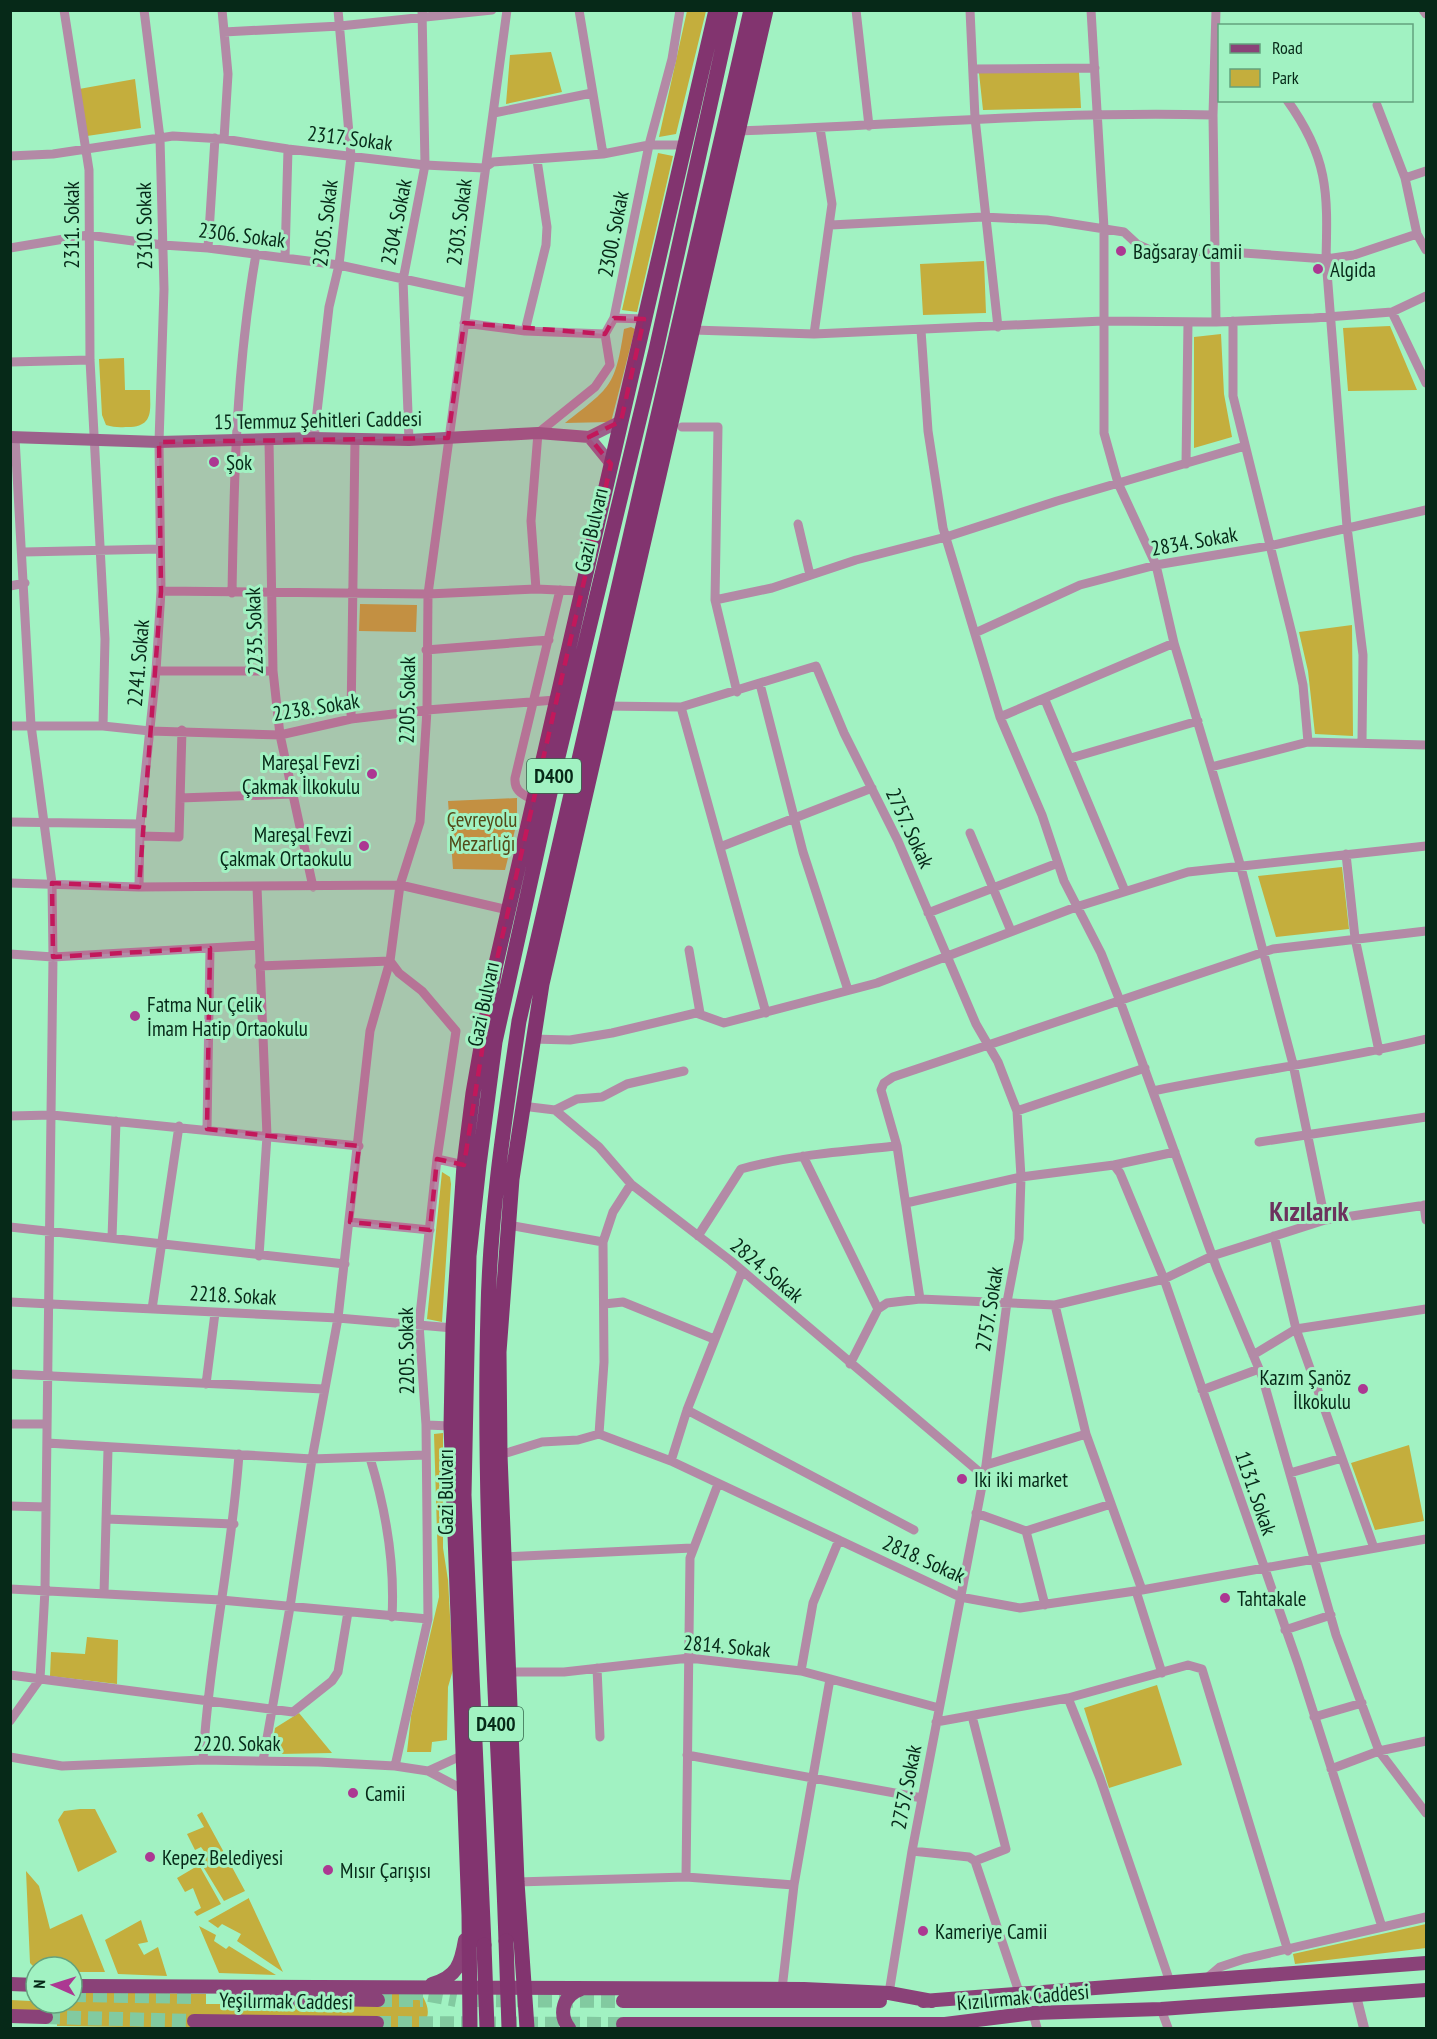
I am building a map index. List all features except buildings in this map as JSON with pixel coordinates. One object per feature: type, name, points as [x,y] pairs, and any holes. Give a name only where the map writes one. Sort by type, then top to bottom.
[{"type":"highway","points":[[470,2028],[451,1426],[453,1328],[464,1165],[473,1094],[495,968],[580,591],[716,10]]},
{"type":"highway","name":"Gazi Bulvarı","points":[[487,2028],[464,1495],[469,1256],[495,1042],[558,757],[656,350],[731,10]]},
{"type":"highway","name":"Gazi Bulvarı","points":[[509,2028],[487,1508],[488,1309],[497,1165],[519,1021],[751,10]]},
{"type":"highway","points":[[527,2028],[517,1882],[508,1672],[500,1455],[499,1352],[508,1225],[522,1106],[532,1039],[605,706],[766,10]]},
{"type":"highway","points":[[500,1455],[487,1508],[505,1557]]},
{"type":"highway","points":[[453,1513],[466,1553],[456,1592]]},
{"type":"main road","points":[[611,464],[589,437],[621,421]]},
{"type":"main road","name":"15 Temmuz Şehitleri Caddesi","points":[[13,438],[159,442],[269,441],[314,438],[408,440],[538,433],[589,437]]},
{"type":"main road","points":[[413,1988],[443,1981],[453,1975],[461,1965],[467,1890]]},
{"type":"main road","name":"Kızılırmak Caddesi","points":[[623,2001],[932,2001],[1019,1992],[1426,1963]]},
{"type":"main road","points":[[84,1986],[782,1989],[889,1993],[932,2001]]},
{"type":"main road","points":[[569,2028],[563,2019],[564,2004],[568,1995],[583,1988]]},
{"type":"main road","name":"Kızılırmak Caddesi","points":[[623,2024],[946,2026],[1033,2013],[1161,2009],[1426,1990]]},
{"type":"main road","name":"Yeşilırmak Caddesi","points":[[198,1997],[378,2000]]},
{"type":"main road","points":[[10,2016],[46,2017]]},
{"type":"main road","name":"Yeşilırmak Caddesi","points":[[194,2021],[377,2023]]},
{"type":"main road","points":[[918,2028],[946,2026]]},
{"type":"street","name":"2311. Sokak","points":[[64,10],[89,170],[90,360],[98,551],[105,639],[102,726]]},
{"type":"street","name":"2310. Sokak","points":[[144,10],[160,138],[163,245],[159,442]]},
{"type":"street","points":[[208,248],[228,74],[222,10]]},
{"type":"street","name":"2305. Sokak","points":[[314,438],[329,307],[339,265],[351,156],[338,10]]},
{"type":"street","points":[[224,32],[340,26],[422,14],[492,10]]},
{"type":"street","name":"2303. Sokak","points":[[448,438],[507,10]]},
{"type":"street","points":[[579,10],[603,154]]},
{"type":"street","name":"2300. Sokak","points":[[605,334],[614,318],[649,145],[672,59],[680,10]]},
{"type":"street","points":[[856,10],[869,126]]},
{"type":"street","points":[[970,10],[983,217],[998,327]]},
{"type":"street","points":[[1091,10],[1104,228],[1102,321],[1104,433],[1118,483],[1156,565],[1174,643],[1240,864],[1293,1064],[1326,1220]]},
{"type":"street","points":[[1216,10],[1218,64],[1213,115],[1216,322]]},
{"type":"street","points":[[1423,10],[1426,14]]},
{"type":"street","name":"2304. Sokak","points":[[408,440],[403,280],[425,165],[422,14]]},
{"type":"street","points":[[972,69],[1095,68]]},
{"type":"street","points":[[494,113],[592,93]]},
{"type":"street","points":[[1288,102],[1304,124],[1317,151],[1323,172],[1327,211],[1326,259],[1347,527],[1363,655],[1362,742]]},
{"type":"street","points":[[1377,105],[1405,178],[1417,234],[1426,250]]},
{"type":"street","points":[[738,131],[869,126],[975,118],[1213,115]]},
{"type":"street","points":[[814,334],[831,225],[832,204],[820,128]]},
{"type":"street","name":"2317. Sokak","points":[[10,156],[86,149],[160,138],[220,138],[288,149],[425,165],[484,168],[493,162],[603,154],[649,145],[684,145]]},
{"type":"street","points":[[285,258],[288,149]]},
{"type":"street","points":[[525,331],[546,245],[547,226],[537,160]]},
{"type":"street","points":[[1405,178],[1426,171]]},
{"type":"street","points":[[831,225],[983,217],[1047,220],[1124,232],[1137,244],[1157,253],[1215,251],[1326,259],[1354,255],[1417,234]]},
{"type":"street","name":"2306. Sokak","points":[[10,248],[88,236],[208,248],[339,265],[468,292]]},
{"type":"street","points":[[232,593],[234,440],[244,322],[256,254]]},
{"type":"street","points":[[693,330],[814,334],[1102,321],[1216,322],[1331,317],[1392,312],[1426,296]]},
{"type":"street","points":[[1392,312],[1426,383]]},
{"type":"street","points":[[614,318],[644,319]]},
{"type":"street","points":[[1233,321],[1233,396],[1303,685],[1308,742]]},
{"type":"street","points":[[1186,464],[1188,322]]},
{"type":"street","points":[[464,323],[525,331],[605,334],[610,365],[595,387],[538,433],[531,521],[536,589]]},
{"type":"street","points":[[921,330],[928,432],[946,537],[1000,717],[1042,815],[1058,863],[1076,906],[1101,953],[1212,1256],[1259,1369],[1331,1614],[1379,1751],[1426,1813]]},
{"type":"street","points":[[10,362],[90,360]]},
{"type":"street","points":[[682,427],[718,427],[716,600],[737,692]]},
{"type":"street","points":[[10,1720],[40,1679],[45,1590],[53,957],[52,883],[31,725],[24,552],[13,438]]},
{"type":"street","name":"2205. Sokak","points":[[263,1761],[290,1606],[312,1459],[338,1318],[359,1146],[370,1031],[390,961],[400,885],[420,822],[427,710],[428,594],[448,438]]},
{"type":"street","points":[[351,719],[355,440]]},
{"type":"street","name":"2235. Sokak","points":[[269,441],[273,671],[280,735],[313,887]]},
{"type":"street","name":"2241. Sokak","points":[[139,887],[140,825],[156,670],[161,591],[159,442]]},
{"type":"street","points":[[716,600],[772,588],[1245,446]]},
{"type":"street","name":"2834. Sokak","points":[[975,633],[1080,585],[1156,565],[1269,546],[1426,510]]},
{"type":"street","points":[[10,517],[21,517]]},
{"type":"street","points":[[798,524],[810,575]]},
{"type":"street","points":[[24,552],[160,549]]},
{"type":"street","points":[[10,586],[25,582]]},
{"type":"street","points":[[161,591],[428,594],[536,589],[580,591]]},
{"type":"street","points":[[533,800],[518,792],[514,786],[560,590]]},
{"type":"street","points":[[426,650],[549,640]]},
{"type":"street","points":[[1000,717],[1045,700],[1174,643]]},
{"type":"street","name":"2757. Sokak","points":[[760,684],[816,666],[844,733],[898,841],[976,1024],[998,1062],[1017,1111],[1021,1177],[1019,1239],[1007,1302],[986,1465],[912,1851],[889,1993]]},
{"type":"street","points":[[156,670],[273,671]]},
{"type":"street","points":[[605,706],[681,707],[760,684],[794,818],[848,990]]},
{"type":"street","name":"2238. Sokak","points":[[10,726],[102,726],[150,731],[182,730],[280,735],[351,719],[427,710],[555,700]]},
{"type":"street","points":[[1045,700],[1125,891]]},
{"type":"street","points":[[681,707],[766,1013]]},
{"type":"street","points":[[1071,758],[1198,721]]},
{"type":"street","points":[[140,836],[179,837],[182,730]]},
{"type":"street","points":[[1211,767],[1308,742],[1362,742],[1426,746]]},
{"type":"street","points":[[720,847],[872,788]]},
{"type":"street","points":[[180,798],[293,794]]},
{"type":"street","points":[[10,822],[140,825]]},
{"type":"street","points":[[970,833],[1011,931]]},
{"type":"street","points":[[532,1039],[570,1040],[700,1013],[724,1023],[877,982],[1076,906],[1188,872],[1240,864],[1426,846]]},
{"type":"street","points":[[1346,854],[1355,938],[1379,1050]]},
{"type":"street","points":[[928,914],[1058,863]]},
{"type":"street","points":[[10,883],[139,887],[400,885],[508,910]]},
{"type":"street","points":[[257,887],[267,1136],[259,1256]]},
{"type":"street","points":[[920,1299],[897,1146],[881,1090],[884,1083],[893,1077],[988,1044],[1262,953],[1355,938],[1426,931]]},
{"type":"street","points":[[10,954],[53,957],[259,945]]},
{"type":"street","points":[[207,1129],[210,948]]},
{"type":"street","points":[[689,950],[700,1013]]},
{"type":"street","points":[[259,966],[390,961]]},
{"type":"street","name":"2205. Sokak","points":[[390,961],[399,973],[422,991],[456,1031],[436,1159],[419,1324],[426,1425],[428,1619],[395,1766]]},
{"type":"street","points":[[1153,1091],[1379,1050],[1426,1039]]},
{"type":"street","points":[[1017,1111],[1145,1068]]},
{"type":"street","points":[[522,1106],[555,1110],[577,1099],[602,1097],[627,1084],[684,1071]]},
{"type":"street","name":"2824. Sokak","points":[[555,1110],[599,1147],[631,1184],[742,1271],[984,1476]]},
{"type":"street","points":[[10,1116],[52,1115],[359,1146]]},
{"type":"street","points":[[1259,1142],[1426,1117]]},
{"type":"street","points":[[112,1238],[116,1121]]},
{"type":"street","points":[[152,1309],[178,1126]]},
{"type":"street","points":[[698,1236],[741,1169],[803,1156],[897,1146]]},
{"type":"street","points":[[906,1203],[1021,1177],[1114,1165],[1174,1152]]},
{"type":"street","points":[[803,1156],[878,1309]]},
{"type":"street","points":[[436,1159],[464,1165]]},
{"type":"street","name":"1131. Sokak","points":[[1114,1165],[1164,1279],[1285,1629],[1382,1927]]},
{"type":"street","points":[[500,1455],[542,1442],[578,1440],[598,1434],[604,1362],[603,1242],[613,1212],[631,1184]]},
{"type":"street","points":[[850,1364],[878,1309],[887,1303],[920,1299],[1055,1305],[1164,1279],[1212,1256],[1326,1220],[1425,1205],[1426,1220]]},
{"type":"street","points":[[350,1222],[430,1230]]},
{"type":"street","points":[[508,1225],[603,1242]]},
{"type":"street","points":[[10,1227],[345,1264]]},
{"type":"street","points":[[1274,1236],[1296,1329],[1374,1548]]},
{"type":"street","points":[[671,1461],[687,1410],[742,1271]]},
{"type":"street","name":"2218. Sokak","points":[[10,1302],[338,1318],[453,1328]]},
{"type":"street","points":[[604,1304],[622,1302],[714,1339]]},
{"type":"street","points":[[1055,1305],[1086,1434],[1139,1591],[1162,1672]]},
{"type":"street","points":[[1253,1355],[1296,1329],[1426,1309]]},
{"type":"street","points":[[206,1384],[214,1313]]},
{"type":"street","points":[[1202,1390],[1259,1369]]},
{"type":"street","points":[[10,1374],[324,1389]]},
{"type":"street","points":[[687,1410],[914,1530]]},
{"type":"street","points":[[10,1424],[47,1424]]},
{"type":"street","points":[[426,1425],[451,1426]]},
{"type":"street","name":"2818. Sokak","points":[[598,1434],[671,1461],[960,1597],[1020,1608],[1139,1591],[1426,1539]]},
{"type":"street","points":[[986,1465],[1086,1434]]},
{"type":"street","points":[[47,1443],[108,1449],[312,1459],[426,1455]]},
{"type":"street","points":[[104,1594],[108,1449]]},
{"type":"street","points":[[203,1760],[207,1701],[234,1524],[239,1454]]},
{"type":"street","points":[[370,1458],[388,1535],[393,1585],[392,1617]]},
{"type":"street","points":[[1290,1473],[1342,1458]]},
{"type":"street","points":[[686,1878],[690,1558],[718,1484]]},
{"type":"street","points":[[976,1513],[1026,1531],[1111,1504]]},
{"type":"street","points":[[10,1506],[46,1507]]},
{"type":"street","points":[[106,1519],[234,1524]]},
{"type":"street","points":[[1026,1531],[1044,1605]]},
{"type":"street","points":[[801,1671],[813,1603],[838,1540]]},
{"type":"street","points":[[505,1557],[692,1548]]},
{"type":"street","points":[[10,1589],[221,1600],[428,1619]]},
{"type":"street","points":[[10,1675],[293,1712],[333,1681],[338,1672],[348,1612]]},
{"type":"street","points":[[1285,1629],[1331,1614]]},
{"type":"street","name":"2814. Sokak","points":[[508,1672],[564,1672],[689,1658],[801,1671],[939,1708]]},
{"type":"street","points":[[936,1722],[1068,1698],[1188,1665],[1202,1669],[1288,1951]]},
{"type":"street","points":[[597,1668],[600,1737]]},
{"type":"street","points":[[782,1989],[794,1885],[830,1679]]},
{"type":"street","points":[[1068,1698],[1100,1778],[1170,1982]]},
{"type":"street","points":[[1314,1717],[1362,1704]]},
{"type":"street","points":[[972,1716],[1006,1849],[975,1861]]},
{"type":"street","points":[[1331,1769],[1379,1751],[1426,1741]]},
{"type":"street","points":[[687,1755],[922,1798]]},
{"type":"street","points":[[428,1771],[461,1756]]},
{"type":"street","name":"2220. Sokak","points":[[10,1757],[62,1766],[203,1760],[395,1766],[428,1771]]},
{"type":"street","points":[[428,1771],[462,1789]]},
{"type":"street","points":[[912,1851],[969,1857],[975,1861],[1019,1992]]},
{"type":"street","points":[[517,1882],[686,1878],[794,1885]]},
{"type":"street","points":[[1206,1979],[1220,1966],[1426,1917]]},
{"type":"street","points":[[1356,1995],[1364,2028]]},
{"type":"street","points":[[1161,2009],[1168,2028]]},
{"type":"street","points":[[1033,2013],[1037,2028]]},
{"type":"highlighted area","points":[[614,318],[644,319],[621,421],[589,437],[611,464],[495,968],[464,1165],[437,1159],[430,1230],[350,1222],[359,1146],[207,1129],[210,948],[53,957],[52,883],[139,887],[161,591],[159,442],[448,438],[464,323],[605,334]]},
{"type":"green space","points":[[687,11],[706,11],[676,134],[659,137]]},
{"type":"green space","points":[[551,52],[562,92],[506,104],[510,55]]},
{"type":"green space","points":[[1079,72],[1081,108],[983,110],[979,73]]},
{"type":"green space","points":[[135,79],[141,128],[87,136],[79,89]]},
{"type":"green space","points":[[658,153],[673,156],[637,312],[622,310]]},
{"type":"green space","points":[[984,261],[986,313],[923,315],[920,264]]},
{"type":"green space","points":[[1390,326],[1417,390],[1348,391],[1343,328]]},
{"type":"green space","points":[[631,327],[635,329],[611,422],[565,423],[602,393],[614,375],[624,329]]},
{"type":"green space","points":[[1221,334],[1224,394],[1232,437],[1194,448],[1194,337]]},
{"type":"green space","points":[[124,358],[125,390],[150,390],[150,410],[144,423],[138,426],[112,427],[106,425],[102,415],[99,359]]},
{"type":"green space","points":[[360,604],[417,605],[416,632],[359,631]]},
{"type":"green space","points":[[1352,625],[1353,736],[1315,734],[1308,671],[1299,632]]},
{"type":"green space","name":"Çevreyolu Mezarlığı","points":[[517,798],[517,822],[505,870],[453,869],[448,801]]},
{"type":"green space","points":[[1342,867],[1349,929],[1276,937],[1258,876]]},
{"type":"green space","points":[[442,1172],[450,1177],[451,1184],[442,1322],[427,1319]]},
{"type":"green space","points":[[443,1433],[443,1548],[448,1580],[453,1670],[448,1687],[447,1740],[432,1742],[431,1752],[407,1752],[411,1716],[439,1597],[434,1434]]},
{"type":"green space","points":[[1409,1445],[1424,1521],[1375,1530],[1351,1463]]},
{"type":"green space","points":[[87,1637],[118,1640],[117,1684],[50,1676],[51,1652],[85,1654]]},
{"type":"green space","points":[[1157,1685],[1182,1765],[1109,1788],[1084,1708]]},
{"type":"green space","points":[[299,1713],[332,1753],[280,1754],[272,1747],[275,1728]]},
{"type":"green space","points":[[95,1809],[117,1852],[78,1872],[58,1820],[64,1811]]},
{"type":"green space","points":[[202,1812],[245,1891],[224,1901],[199,1860],[206,1854],[201,1847],[195,1850],[187,1834],[204,1827],[197,1815]]},
{"type":"green space","points":[[199,1865],[221,1904],[197,1916],[194,1912],[201,1908],[193,1888],[185,1892],[177,1878]]},
{"type":"green space","points":[[26,1871],[39,1886],[50,1929],[82,1914],[105,1972],[84,1972],[84,1955],[30,1955]]},
{"type":"green space","points":[[249,1898],[283,1972],[237,1941],[241,1934],[222,1924],[218,1928],[208,1921]]},
{"type":"green space","points":[[141,1920],[148,1942],[138,1944],[144,1955],[158,1947],[167,1976],[118,1974],[105,1940]]},
{"type":"green space","points":[[1426,1924],[1426,1948],[1295,1964],[1293,1954]]},
{"type":"green space","points":[[199,1926],[216,1935],[214,1941],[226,1949],[229,1946],[276,1975],[219,1973]]},
{"type":"green space","points":[[84,1992],[206,1994],[206,2004],[377,2004],[377,1993],[416,1994],[423,1997],[428,2014],[419,2028],[201,2020],[202,2028],[57,2026],[57,2016],[11,2015],[10,2000],[24,2001],[24,2015],[84,2015]]},
{"type":"tunnel","points":[[408,1991],[456,2000]]},
{"type":"tunnel","points":[[84,1995],[198,1997]]},
{"type":"tunnel","points":[[378,2000],[423,2000]]},
{"type":"tunnel","points":[[475,2000],[623,2001]]},
{"type":"tunnel","points":[[46,2017],[194,2021]]},
{"type":"tunnel","points":[[377,2023],[623,2024]]},
{"type":"place","name":"Bağsaray Camii","points":[[1121,251]]},
{"type":"place","name":"Algida","points":[[1318,269]]},
{"type":"place","name":"Şok","points":[[214,462]]},
{"type":"place","name":"Mareşal Fevzi Çakmak İlkokulu","points":[[372,774]]},
{"type":"place","name":"Mareşal Fevzi Çakmak Ortaokulu","points":[[364,846]]},
{"type":"place","name":"Fatma Nur Çelik İmam Hatip Ortaokulu","points":[[135,1016]]},
{"type":"place","name":"Kazım Şanöz İlkokulu","points":[[1363,1389]]},
{"type":"place","name":"Iki iki market","points":[[962,1479]]},
{"type":"place","name":"Tahtakale","points":[[1225,1598]]},
{"type":"place","name":"Camii","points":[[353,1793]]},
{"type":"place","name":"Kepez Belediyesi","points":[[150,1857]]},
{"type":"place","name":"Mısır Çarışısı","points":[[328,1870]]},
{"type":"place","name":"Kameriye Camii","points":[[923,1931]]},
{"type":"district","name":"Kızılarık","points":[[1309,1211]]}]
